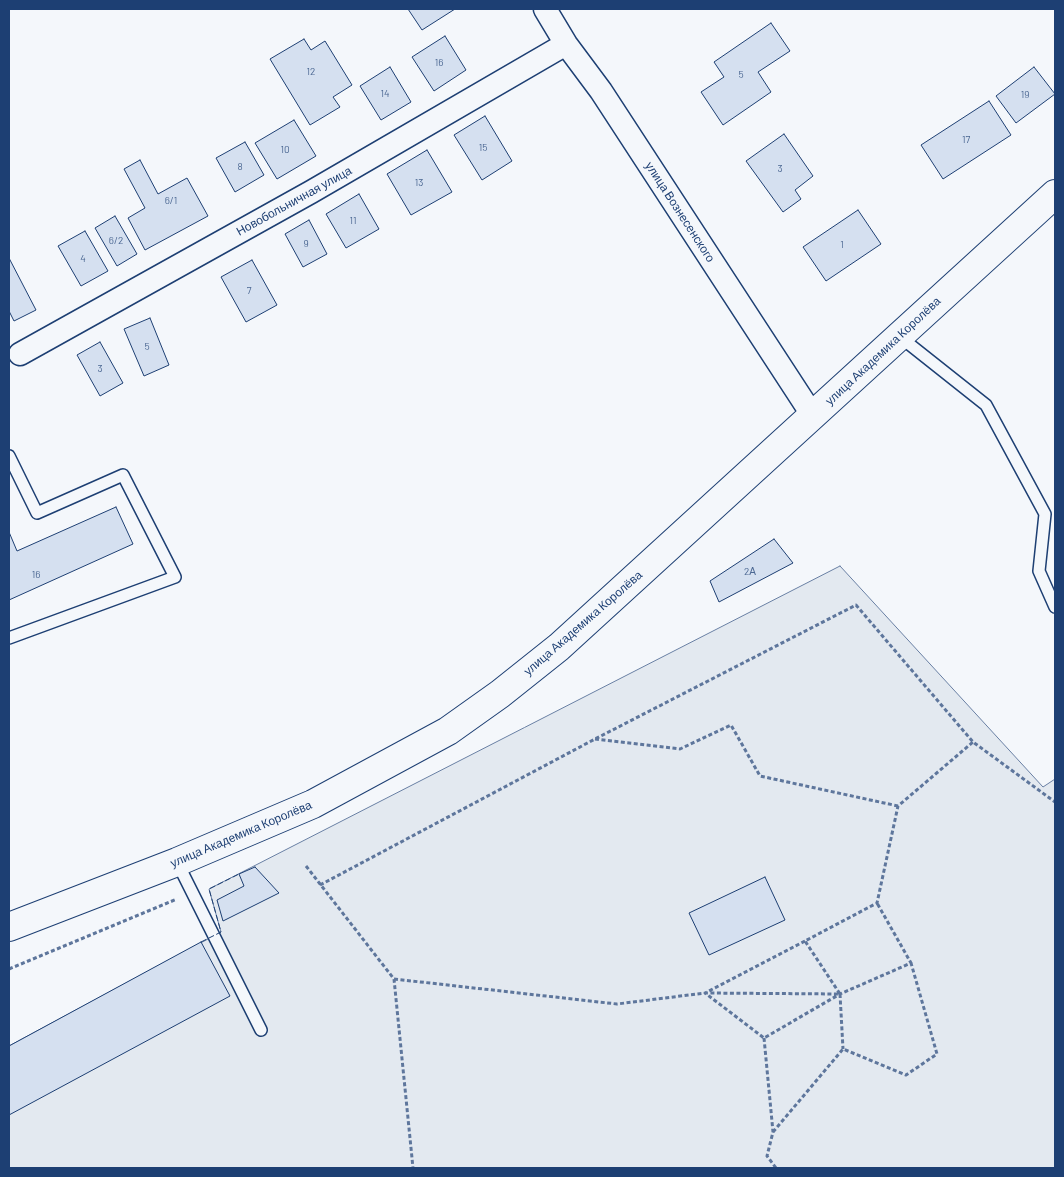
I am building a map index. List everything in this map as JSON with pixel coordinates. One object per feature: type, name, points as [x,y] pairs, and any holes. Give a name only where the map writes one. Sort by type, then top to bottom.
[{"type":"street","name":"улица Вознесенского","points":[[545,9],[566,44],[601,91],[813,416]]},
{"type":"street","name":"Новобольничная улица","points":[[20,354],[311,192],[566,44]]},
{"type":"street","name":"улица Академика Королёва","points":[[14,923],[177,862],[313,804],[448,731],[500,694],[559,647],[1055,194]]},
{"type":"lane","points":[[898,336],[986,405],[1045,514],[1039,571],[1055,607]]},
{"type":"lane","points":[[9,456],[37,513],[123,475],[175,578],[9,638]]},
{"type":"lane","points":[[177,862],[261,1030]]},
{"type":"path","points":[[320,885],[595,739],[856,605],[973,742],[1055,802]]},
{"type":"path","points":[[595,739],[680,749],[731,725],[760,776],[898,806]]},
{"type":"path","points":[[843,1049],[906,1075],[937,1054],[911,963],[877,903],[898,806],[973,742]]},
{"type":"path","points":[[306,866],[394,979],[413,1168]]},
{"type":"path","points":[[9,969],[192,893]]},
{"type":"path","points":[[705,993],[877,903]]},
{"type":"path","points":[[773,1132],[843,1049],[840,994],[805,941]]},
{"type":"path","points":[[764,1038],[840,994],[911,963]]},
{"type":"path","points":[[394,979],[617,1004],[705,993],[840,994]]},
{"type":"path","points":[[705,993],[764,1038],[773,1132],[767,1156],[776,1168]]},
{"type":"shaded area","points":[[840,566],[1043,787],[1055,779],[1055,1168],[9,1168],[9,1046],[221,932],[209,889]]},
{"type":"building","points":[[408,9],[455,9],[422,30]]},
{"type":"building","points":[[771,23],[790,51],[758,72],[771,92],[723,125],[701,92],[724,77],[714,62]]},
{"type":"building","points":[[445,36],[466,70],[434,91],[412,57]]},
{"type":"building","points":[[304,39],[311,50],[325,41],[352,85],[333,97],[340,107],[310,125],[270,59]]},
{"type":"building","points":[[390,67],[411,102],[381,120],[360,86]]},
{"type":"building","points":[[1034,67],[1055,94],[1016,123],[996,96]]},
{"type":"building","points":[[989,101],[1011,135],[943,179],[921,145]]},
{"type":"building","points":[[485,116],[512,161],[482,180],[454,135]]},
{"type":"building","points":[[294,120],[316,156],[277,179],[255,143]]},
{"type":"building","points":[[784,134],[813,176],[795,190],[801,199],[783,212],[746,161]]},
{"type":"building","points":[[245,142],[264,175],[235,192],[216,158]]},
{"type":"building","points":[[427,150],[452,192],[411,215],[387,174]]},
{"type":"building","points":[[140,160],[158,194],[187,178],[208,216],[145,250],[128,218],[145,208],[124,169]]},
{"type":"building","points":[[359,194],[379,229],[346,248],[326,214]]},
{"type":"building","points":[[858,210],[881,244],[826,281],[803,247]]},
{"type":"building","points":[[115,216],[137,254],[117,266],[95,228]]},
{"type":"building","points":[[309,220],[327,254],[303,267],[285,234]]},
{"type":"building","points":[[85,231],[108,271],[81,286],[58,246]]},
{"type":"building","points":[[9,258],[36,310],[14,321],[9,311]]},
{"type":"building","points":[[252,260],[277,305],[246,322],[221,277]]},
{"type":"building","points":[[150,318],[169,365],[144,376],[124,329]]},
{"type":"building","points":[[100,342],[123,383],[100,396],[77,355]]},
{"type":"building","points":[[116,507],[133,544],[9,600],[9,532],[17,551]]},
{"type":"building","points":[[774,539],[793,563],[719,602],[710,581]]},
{"type":"building","points":[[255,867],[279,893],[223,921],[217,900],[244,886],[239,874]]},
{"type":"building","points":[[765,877],[785,920],[709,955],[689,913]]},
{"type":"building","points":[[201,942],[230,996],[9,1115],[9,1046]]},
{"type":"fence","points":[[201,942],[221,932],[209,889],[239,874]]}]
